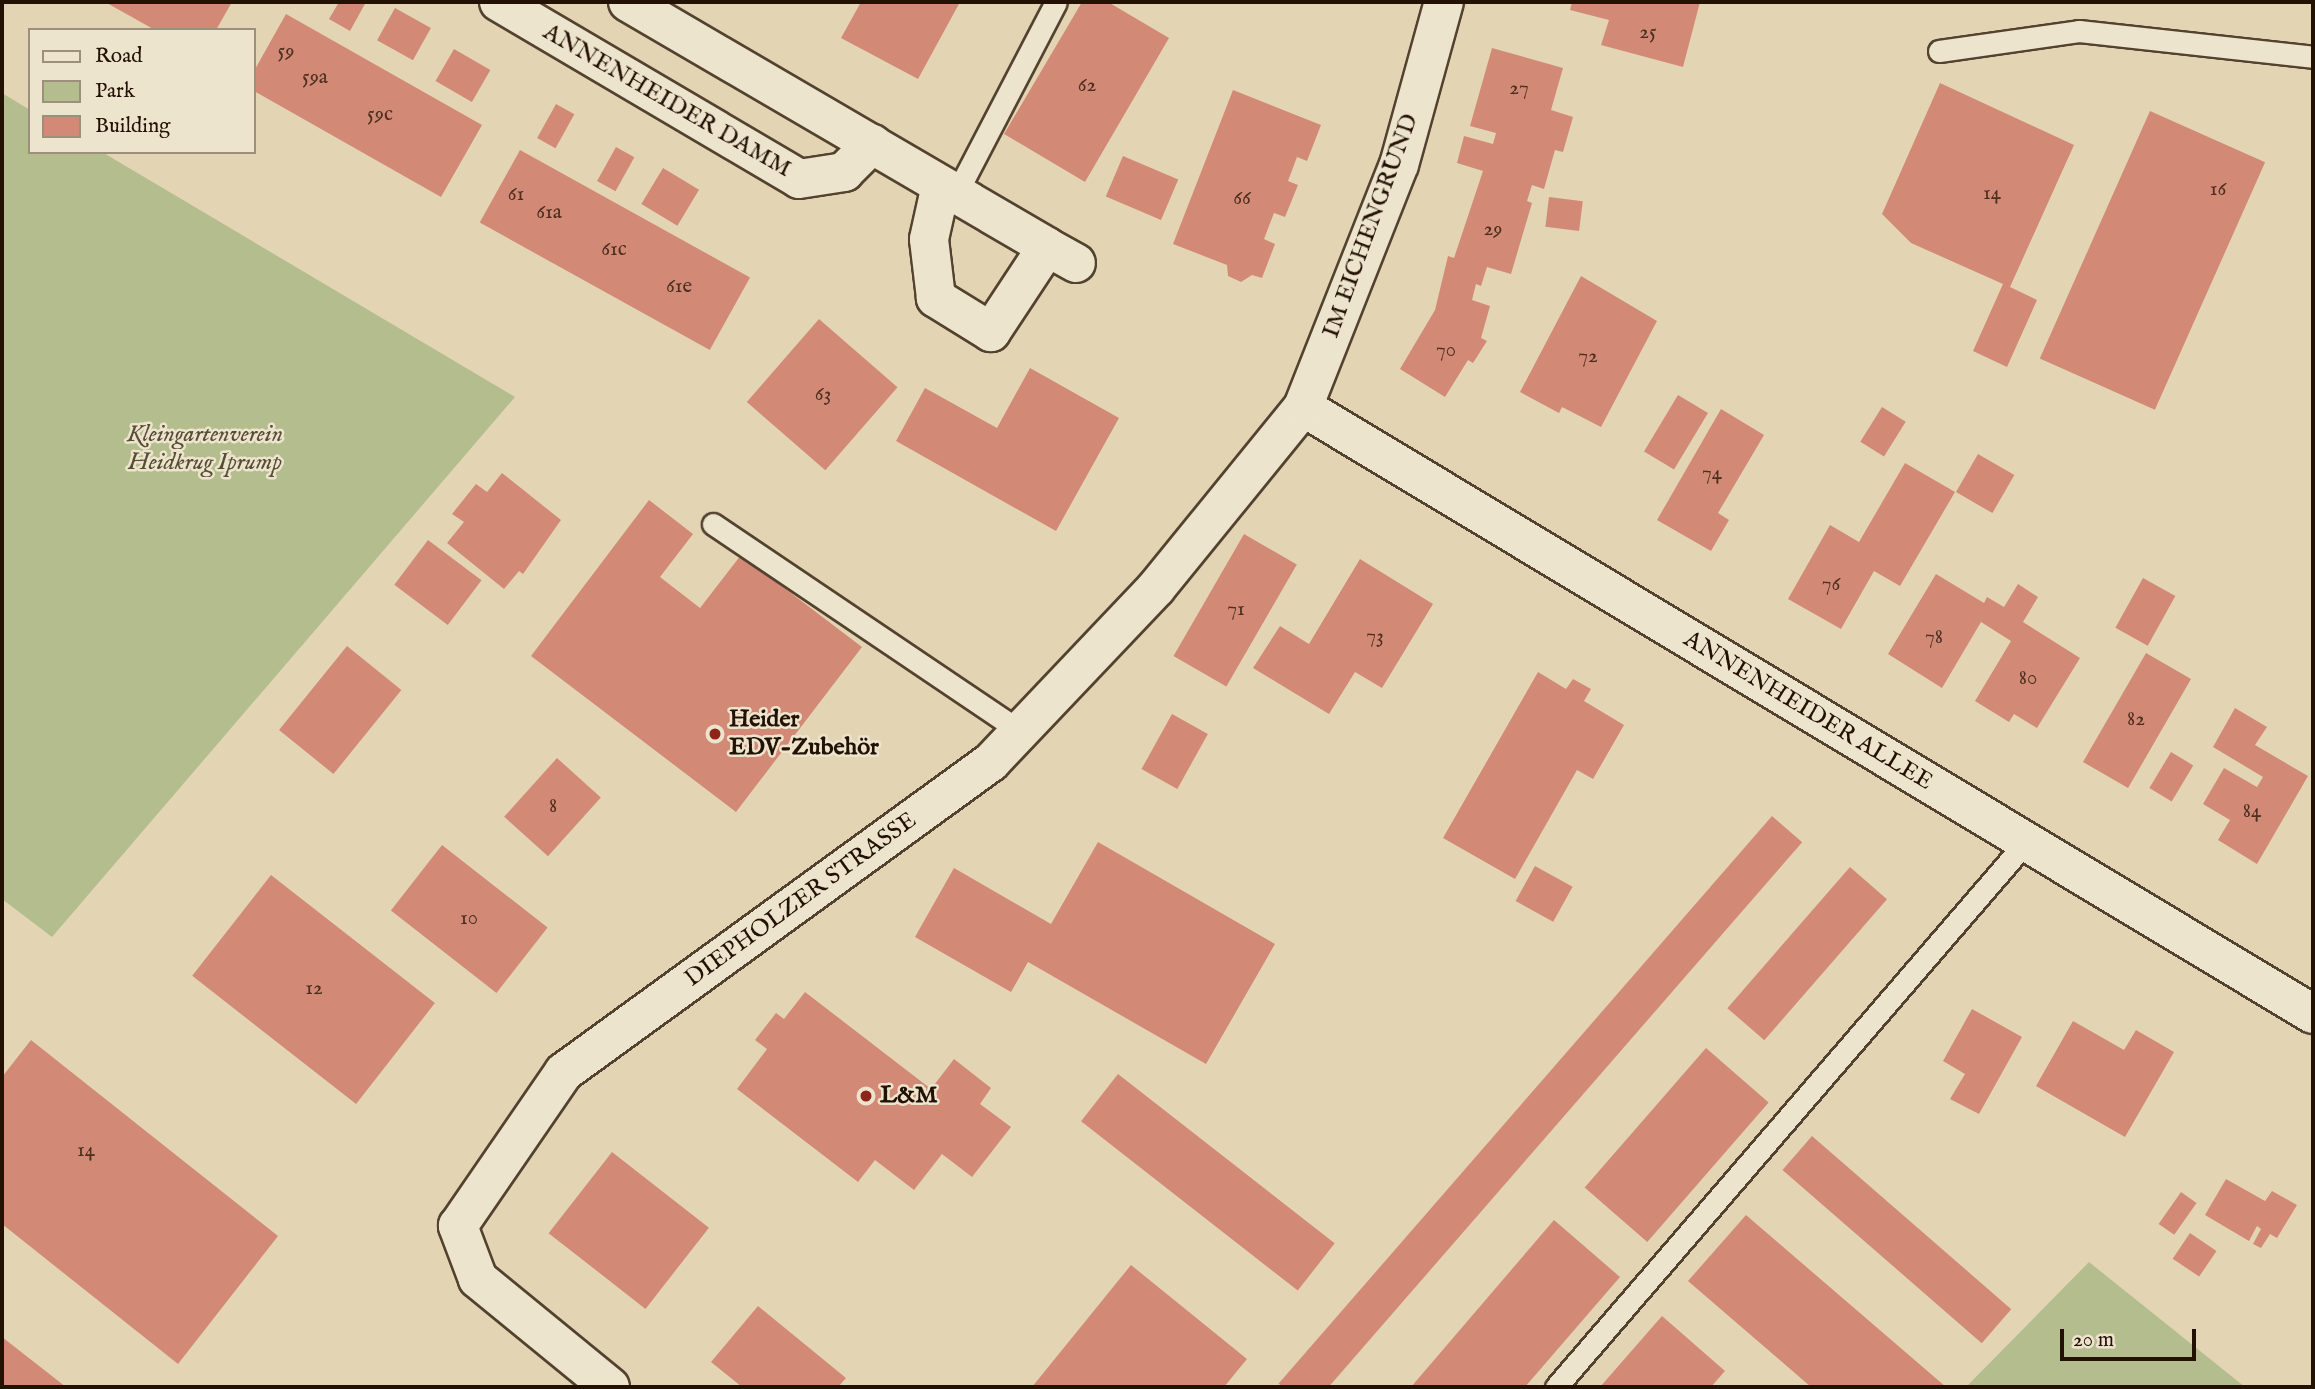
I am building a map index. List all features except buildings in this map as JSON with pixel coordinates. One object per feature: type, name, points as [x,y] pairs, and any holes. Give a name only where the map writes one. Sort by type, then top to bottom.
[{"type":"street","name":"ANNENHEIDER DAMM","points":[[499,2],[799,179],[844,172],[872,144]]},
{"type":"street","points":[[628,2],[1061,255],[991,332],[936,298],[929,239],[948,189]]},
{"type":"street","name":"IM EICHENGRUND","points":[[1303,407],[1399,164],[1444,2]]},
{"type":"street","name":"DIEPHOLZER STRASSE","points":[[610,1387],[478,1279],[458,1226],[564,1072],[991,762],[1156,588],[1303,407]]},
{"type":"street","name":"ANNENHEIDER ALLEE","points":[[1303,407],[2313,1014]]},
{"type":"lane","points":[[948,189],[1056,2]]},
{"type":"lane","points":[[1939,51],[2079,31],[2313,57]]},
{"type":"lane","points":[[713,524],[1020,731]]},
{"type":"lane","points":[[1556,1387],[2026,842]]},
{"type":"green space","name":"Kleingartenverein Heidkrug Iprump","points":[[2,93],[28,109],[28,154],[105,154],[515,397],[52,937],[2,899]]},
{"type":"green space","points":[[2089,1262],[2245,1387],[1966,1387]]},
{"type":"place","name":"Heider EDV-Zubehör","points":[[715,734]]},
{"type":"place","name":"L&M","points":[[866,1096]]}]
